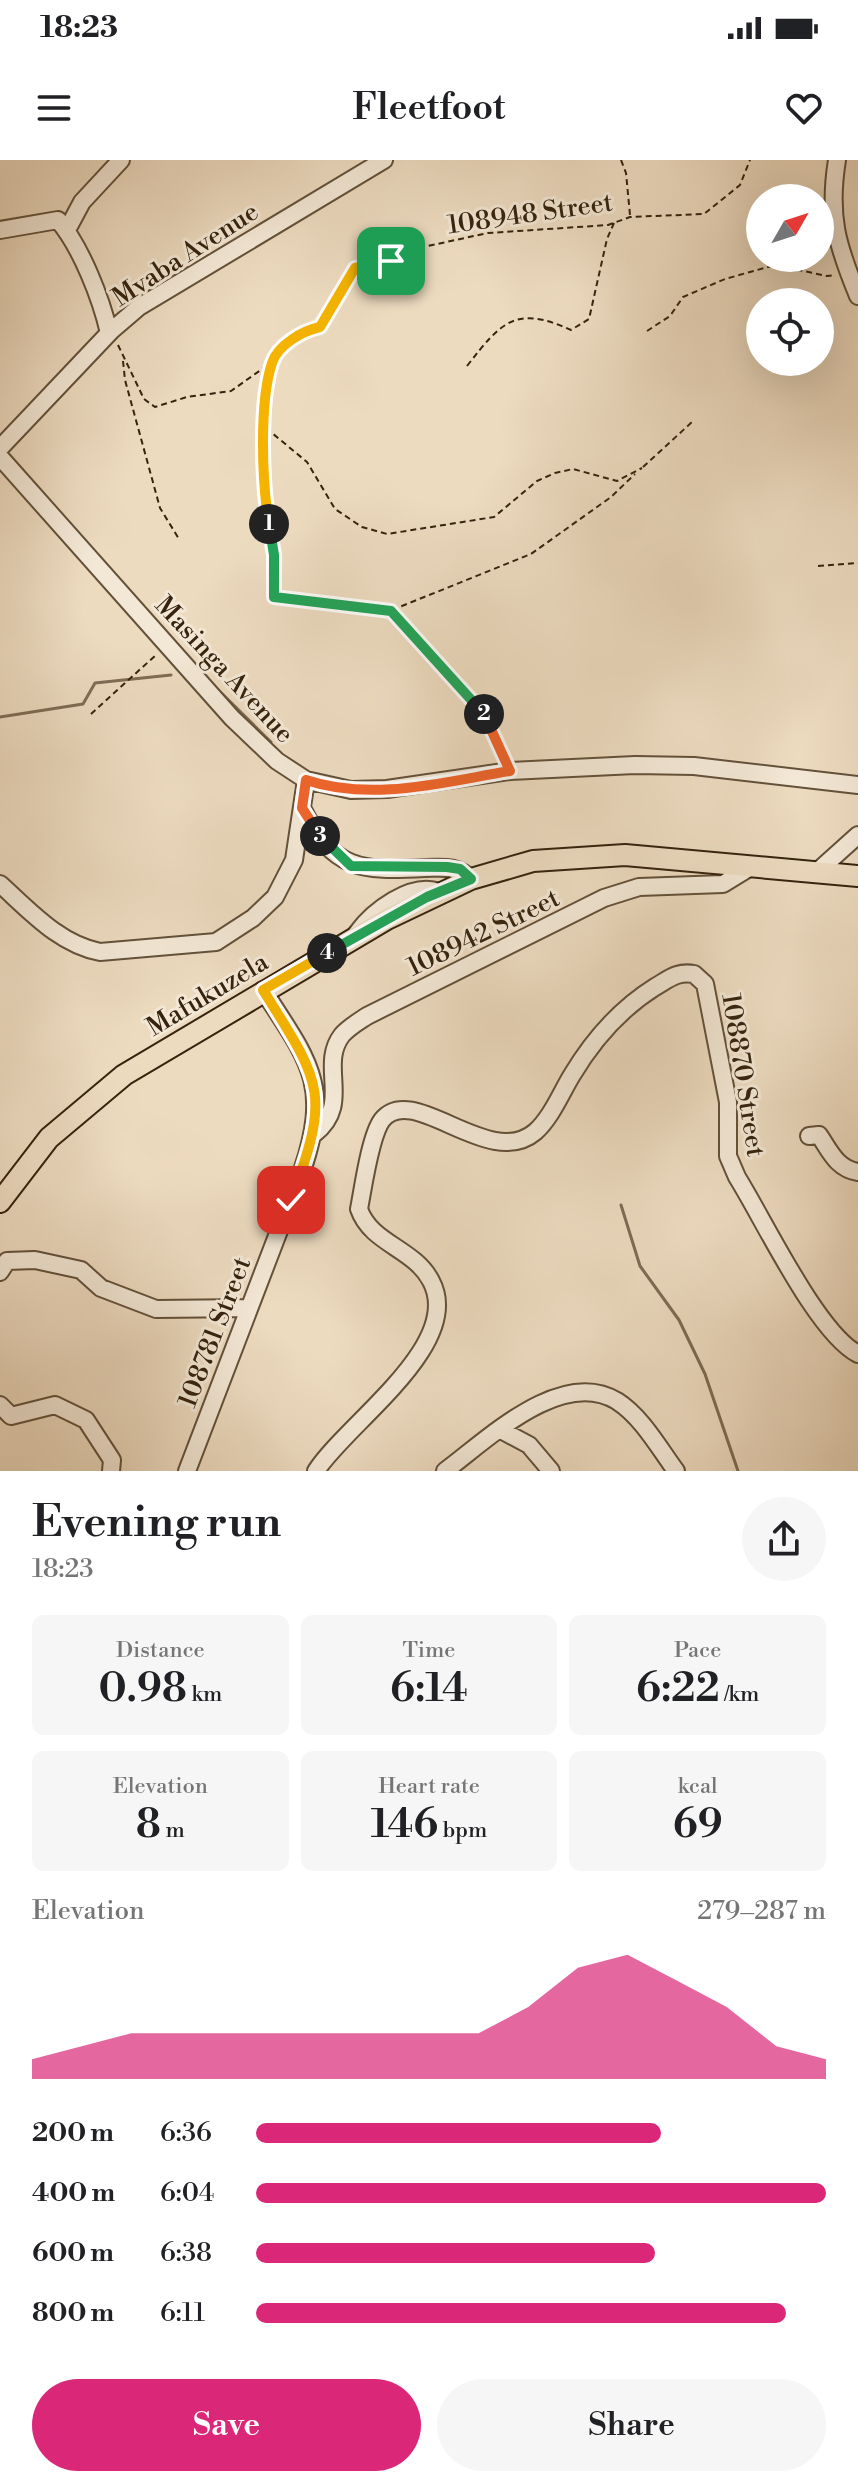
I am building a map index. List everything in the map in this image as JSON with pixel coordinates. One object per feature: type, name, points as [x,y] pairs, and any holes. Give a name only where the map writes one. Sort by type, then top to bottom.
[{"type":"main road","name":"Mafukuzela","points":[[0,1202],[49,1138],[86,1103],[159,1053],[354,937],[439,892],[471,879],[533,861],[586,855],[660,856],[858,876]]},
{"type":"street","points":[[67,230],[82,202],[121,160]]},
{"type":"street","name":"Mvaba Avenue","points":[[0,448],[110,332],[160,293],[384,160]]},
{"type":"street","points":[[837,160],[832,214],[858,296]]},
{"type":"street","points":[[0,230],[58,220],[67,230],[101,296],[110,332]]},
{"type":"street","name":"Masinga Avenue","points":[[0,457],[255,741],[277,761],[306,780],[351,790],[387,789],[510,771],[589,765],[694,766],[858,785]]},
{"type":"street","points":[[0,884],[49,927],[85,949],[100,952],[216,942],[253,918],[275,897],[294,860],[306,780]]},
{"type":"street","points":[[302,808],[320,836],[351,866],[447,867],[460,869],[471,879]]},
{"type":"street","points":[[818,871],[855,841]]},
{"type":"street","name":"108942 Street","points":[[314,1134],[326,1125],[335,1104],[335,1050],[340,1037],[367,1016],[604,898],[639,887],[723,884],[754,865]]},
{"type":"street","name":"108870 Street","points":[[316,1471],[418,1357],[432,1335],[437,1316],[433,1283],[419,1262],[374,1233],[359,1209],[379,1124],[399,1109],[414,1111],[497,1142],[527,1137],[549,1115],[599,1035],[642,995],[676,974],[694,974],[705,984],[728,1102],[728,1156],[737,1177],[837,1339],[858,1354]]},
{"type":"street","name":"108781 Street","points":[[187,1471],[314,1134],[317,1108],[313,1076],[263,990]]},
{"type":"street","points":[[809,1136],[819,1135],[836,1161],[847,1170],[858,1172]]},
{"type":"street","points":[[0,1272],[7,1261],[35,1260],[81,1270],[101,1288],[156,1309],[249,1308]]},
{"type":"street","points":[[445,1471],[548,1400],[566,1394],[602,1394],[634,1416],[676,1471]]},
{"type":"street","points":[[0,1405],[11,1416],[55,1405],[86,1420],[112,1460],[111,1471]]},
{"type":"street","points":[[501,1430],[529,1445],[551,1471]]},
{"type":"path","points":[[621,160],[626,173],[630,217]]},
{"type":"path","name":"108948 Street","points":[[123,356],[144,399],[155,407],[187,397],[231,391],[273,361],[301,331],[320,327],[355,268],[391,261],[423,247],[488,233],[615,222],[630,217],[704,214],[740,185],[750,160]]},
{"type":"path","points":[[467,366],[490,337],[506,324],[540,316],[571,330],[589,319],[607,239],[615,222]]},
{"type":"path","points":[[647,331],[670,316],[683,297],[725,279],[775,265],[827,276],[848,272]]},
{"type":"path","points":[[110,332],[123,356],[125,380],[160,508],[179,539]]},
{"type":"path","points":[[273,361],[265,428],[264,492],[274,555],[274,597],[391,611],[531,554],[611,497],[692,422]]},
{"type":"path","points":[[265,428],[307,462],[335,509],[362,527],[387,534],[482,521],[500,513],[537,481],[555,473],[573,469],[617,481],[642,468]]},
{"type":"path","points":[[818,566],[858,563]]},
{"type":"path","points":[[391,611],[487,718],[510,771]]},
{"type":"path","points":[[91,714],[167,645]]},
{"type":"waterway","points":[[0,717],[83,704],[95,683],[171,675]]},
{"type":"waterway","points":[[203,675],[271,742]]},
{"type":"waterway","points":[[621,1205],[640,1266],[679,1320],[705,1374],[738,1471]]},
{"type":"route","points":[[291,1200],[317,1120],[315,1087],[309,1065],[263,990],[427,897],[471,879],[460,869],[447,867],[364,869],[351,866],[320,836],[302,808],[306,780],[351,790],[387,789],[510,771],[487,718],[391,611],[274,597],[274,555],[264,492],[264,423],[273,361],[301,331],[320,327],[355,268],[391,261]]}]
